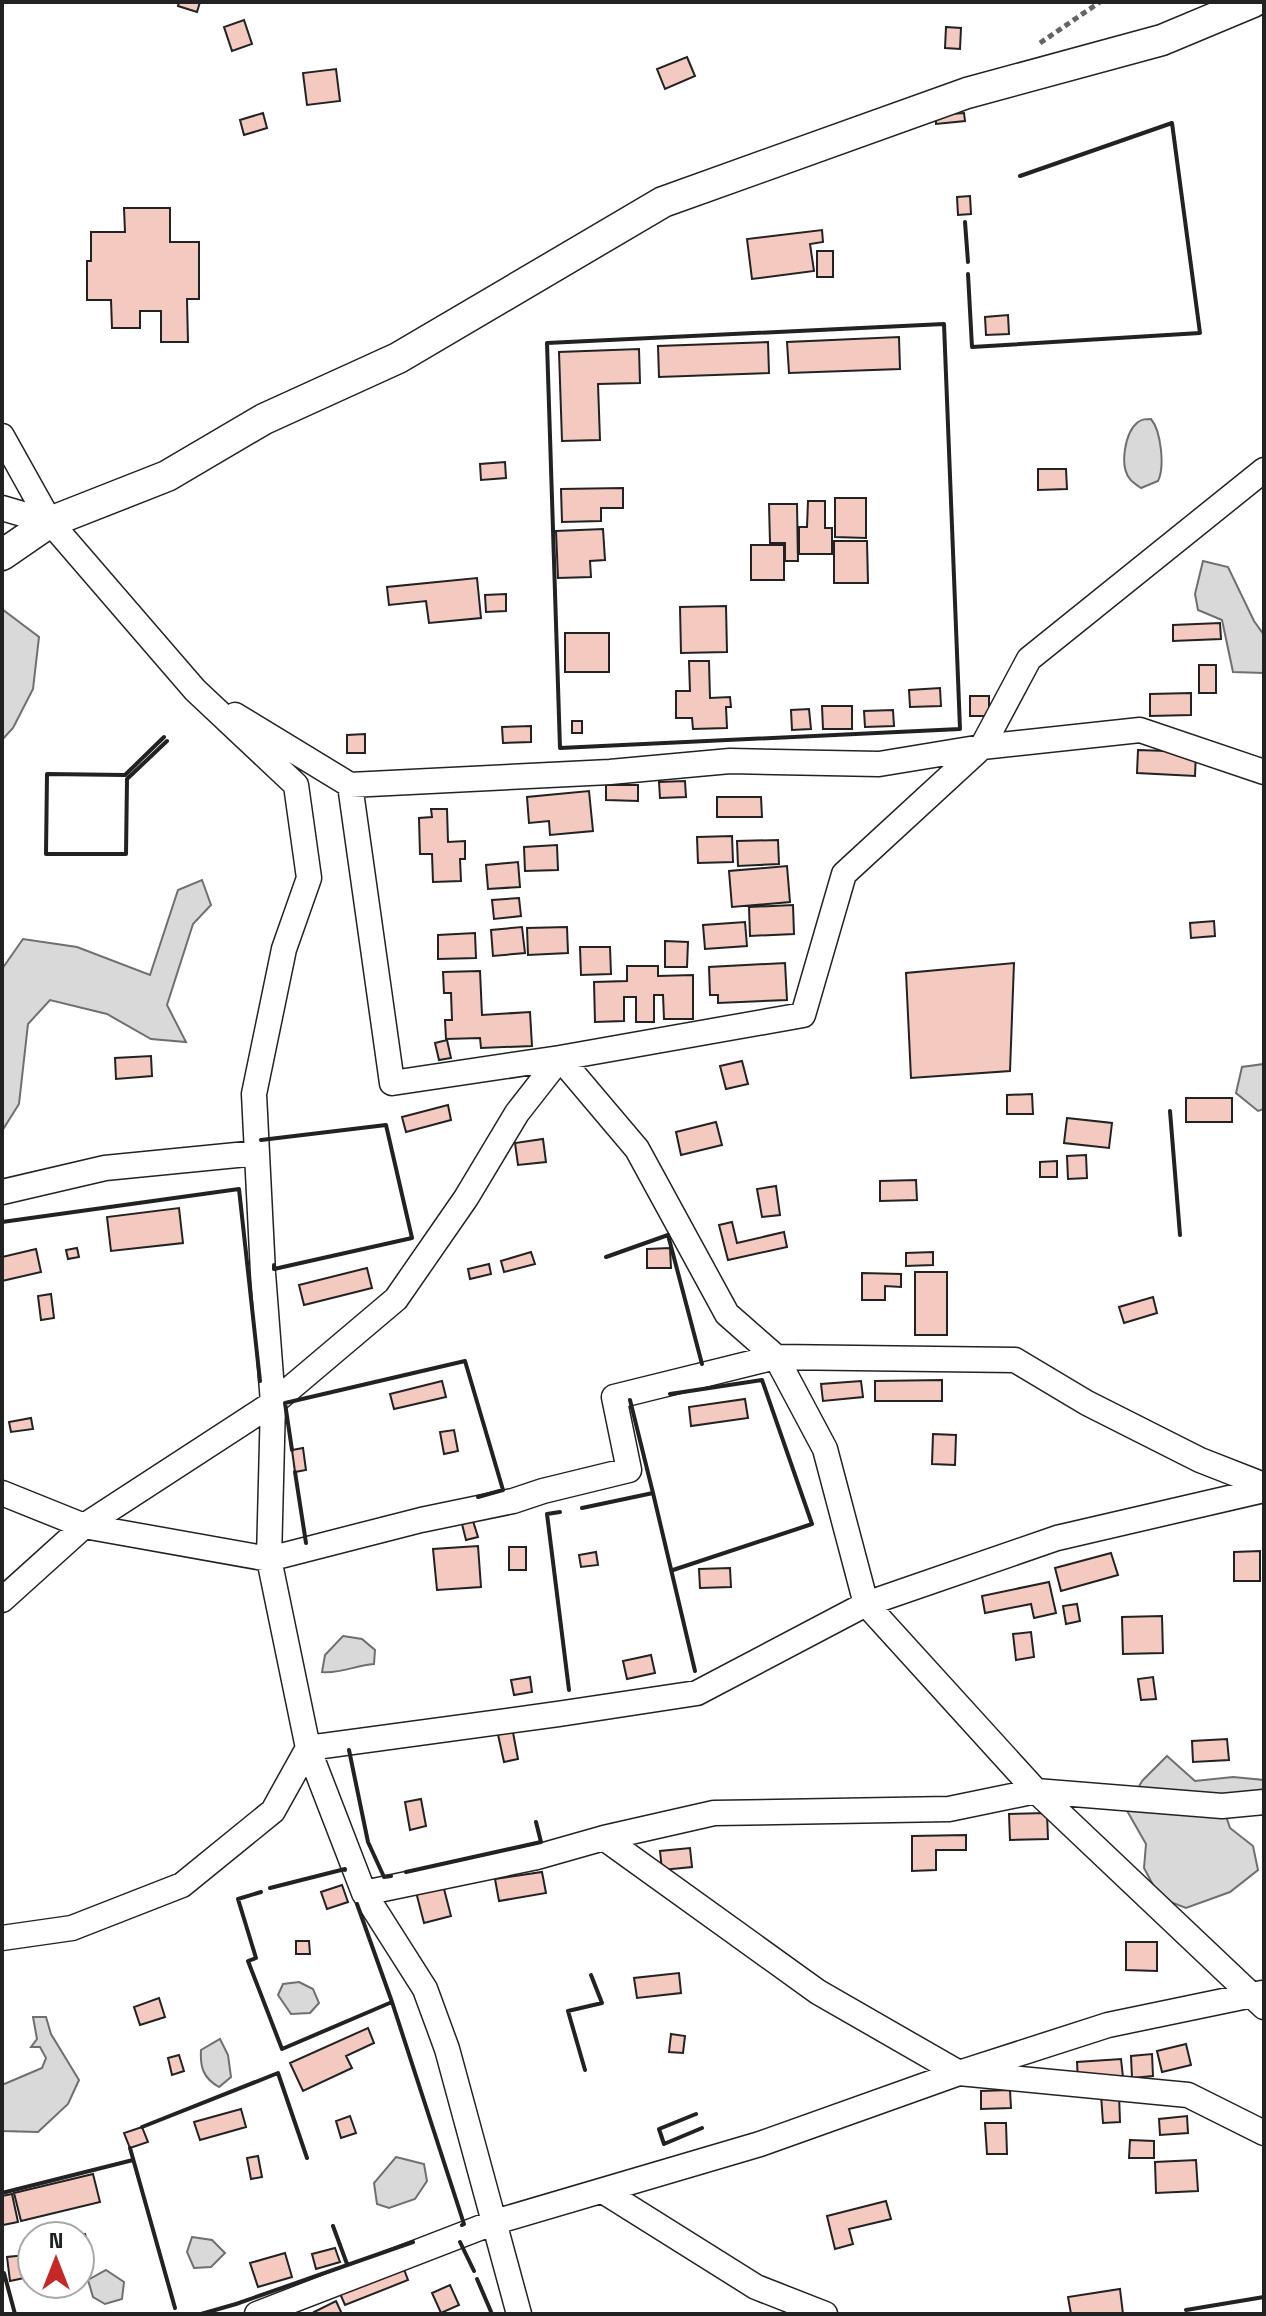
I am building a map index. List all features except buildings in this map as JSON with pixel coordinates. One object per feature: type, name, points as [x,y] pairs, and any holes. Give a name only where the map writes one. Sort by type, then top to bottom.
[{"type":"street","points":[[2,555],[50,522],[167,476],[264,419],[398,358],[663,202],[967,93],[1162,40],[1253,2]]},
{"type":"street","points":[[2,436],[50,522],[195,690],[296,785],[309,878],[284,949],[254,1094],[273,1403],[269,1559],[308,1748],[364,1893],[425,1989],[447,2049],[519,2314]]},
{"type":"street","points":[[350,785],[392,1083],[560,1058],[803,1015],[844,874],[982,747],[1029,659],[1264,470]]},
{"type":"street","points":[[2,508],[50,522]]},
{"type":"street","points":[[195,690],[350,785],[610,772],[730,761],[879,764],[982,747],[1140,730],[1264,772]]},
{"type":"street","points":[[560,1058],[637,1149],[727,1314],[776,1357],[825,1449],[866,1604],[1036,1791],[1259,1998]]},
{"type":"street","points":[[2,1600],[84,1526],[273,1403],[396,1299],[466,1198],[517,1113],[560,1058]]},
{"type":"street","points":[[2,1192],[105,1168],[257,1153]]},
{"type":"street","points":[[2,1493],[84,1526],[269,1559],[629,1470],[614,1397],[776,1357],[1015,1360],[1087,1403],[1200,1460],[1264,1487]]},
{"type":"street","points":[[308,1748],[697,1693],[866,1604],[1057,1538],[1264,1487]]},
{"type":"street","points":[[2,1938],[72,1928],[182,1885],[273,1811],[308,1748]]},
{"type":"street","points":[[364,1893],[537,1857],[714,1813],[949,1809],[1036,1791],[1222,1806],[1264,1802]]},
{"type":"street","points":[[604,1838],[818,1992],[959,2073],[1188,2095],[1264,2133]]},
{"type":"street","points":[[257,2314],[495,2222],[760,2144],[959,2073],[1108,2025],[1259,1998]]},
{"type":"street","points":[[603,2191],[756,2287],[825,2314]]},
{"type":"shaded area","points":[[1151,419],[1159,440],[1160,475],[1158,481],[1141,488],[1127,473],[1125,449],[1133,427],[1141,420]]},
{"type":"shaded area","points":[[1203,561],[1228,567],[1264,635],[1264,673],[1233,672],[1222,620],[1198,610],[1195,594]]},
{"type":"shaded area","points":[[2,609],[39,637],[33,689],[13,728],[2,740]]},
{"type":"shaded area","points":[[202,880],[211,905],[193,924],[167,1005],[186,1042],[151,1039],[107,1014],[50,1000],[28,1024],[19,1104],[2,1131],[2,969],[23,939],[77,947],[150,975],[178,890]]},
{"type":"shaded area","points":[[1264,1064],[1264,1109],[1258,1111],[1236,1093],[1242,1067]]},
{"type":"shaded area","points":[[343,1636],[362,1639],[375,1650],[374,1664],[322,1672],[325,1655]]},
{"type":"shaded area","points":[[1167,1756],[1195,1781],[1233,1777],[1264,1780],[1264,1802],[1223,1807],[1230,1828],[1253,1846],[1258,1870],[1230,1892],[1186,1908],[1160,1898],[1144,1868],[1146,1844],[1126,1809],[1142,1781]]},
{"type":"shaded area","points":[[299,1982],[313,1989],[319,2003],[310,2013],[291,2014],[278,1995],[283,1984]]},
{"type":"shaded area","points":[[33,2017],[46,2017],[51,2034],[79,2080],[68,2104],[38,2132],[2,2131],[2,2085],[42,2068],[46,2058],[40,2047],[31,2047],[37,2039]]},
{"type":"shaded area","points":[[220,2039],[228,2055],[231,2077],[219,2087],[206,2076],[201,2050]]},
{"type":"shaded area","points":[[396,2157],[424,2164],[427,2181],[415,2199],[389,2208],[377,2204],[374,2183]]},
{"type":"shaded area","points":[[192,2237],[212,2240],[225,2253],[211,2267],[194,2268],[187,2252]]},
{"type":"shaded area","points":[[106,2270],[124,2282],[122,2299],[105,2304],[96,2299],[96,2276]]},
{"type":"wall","points":[[968,274],[972,347],[1200,333],[1172,123],[1020,176]]},
{"type":"wall","points":[[965,222],[968,262]]},
{"type":"wall","points":[[944,324],[960,729],[560,748],[547,343],[944,324]]},
{"type":"wall","points":[[164,737],[125,775],[47,774],[46,854],[126,854],[127,779],[167,741]]},
{"type":"wall","points":[[1170,1111],[1180,1235]]},
{"type":"wall","points":[[261,1140],[386,1125],[412,1238],[274,1269],[274,1265]]},
{"type":"wall","points":[[2,1222],[239,1189],[260,1381]]},
{"type":"wall","points":[[606,1257],[668,1235],[702,1364]]},
{"type":"wall","points":[[292,1450],[285,1403],[465,1361],[503,1490],[478,1497]]},
{"type":"wall","points":[[670,1394],[762,1380],[812,1524],[673,1570]]},
{"type":"wall","points":[[630,1400],[653,1493]]},
{"type":"wall","points":[[295,1472],[306,1543]]},
{"type":"wall","points":[[582,1508],[653,1493],[695,1671]]},
{"type":"wall","points":[[560,1512],[547,1514],[569,1690]]},
{"type":"wall","points":[[349,1750],[368,1842],[384,1877],[391,1876]]},
{"type":"wall","points":[[406,1872],[541,1842],[536,1822]]},
{"type":"wall","points":[[270,1888],[345,1870]]},
{"type":"wall","points":[[261,1892],[238,1899],[256,1958],[248,1961],[282,2049],[392,2002]]},
{"type":"wall","points":[[357,1904],[392,2002],[462,2225]]},
{"type":"wall","points":[[585,2070],[568,2011],[602,2003],[591,1975]]},
{"type":"wall","points":[[142,2127],[278,2073],[307,2158]]},
{"type":"wall","points":[[696,2114],[659,2129],[664,2144],[702,2128]]},
{"type":"wall","points":[[130,2148],[175,2308]]},
{"type":"wall","points":[[2,2193],[133,2160]]},
{"type":"wall","points":[[333,2226],[347,2264]]},
{"type":"wall","points":[[201,2314],[413,2242]]},
{"type":"wall","points":[[460,2242],[474,2271]]},
{"type":"wall","points":[[4,2273],[15,2314]]},
{"type":"wall","points":[[477,2279],[492,2314]]},
{"type":"wall","points":[[1186,2310],[1264,2297]]}]
